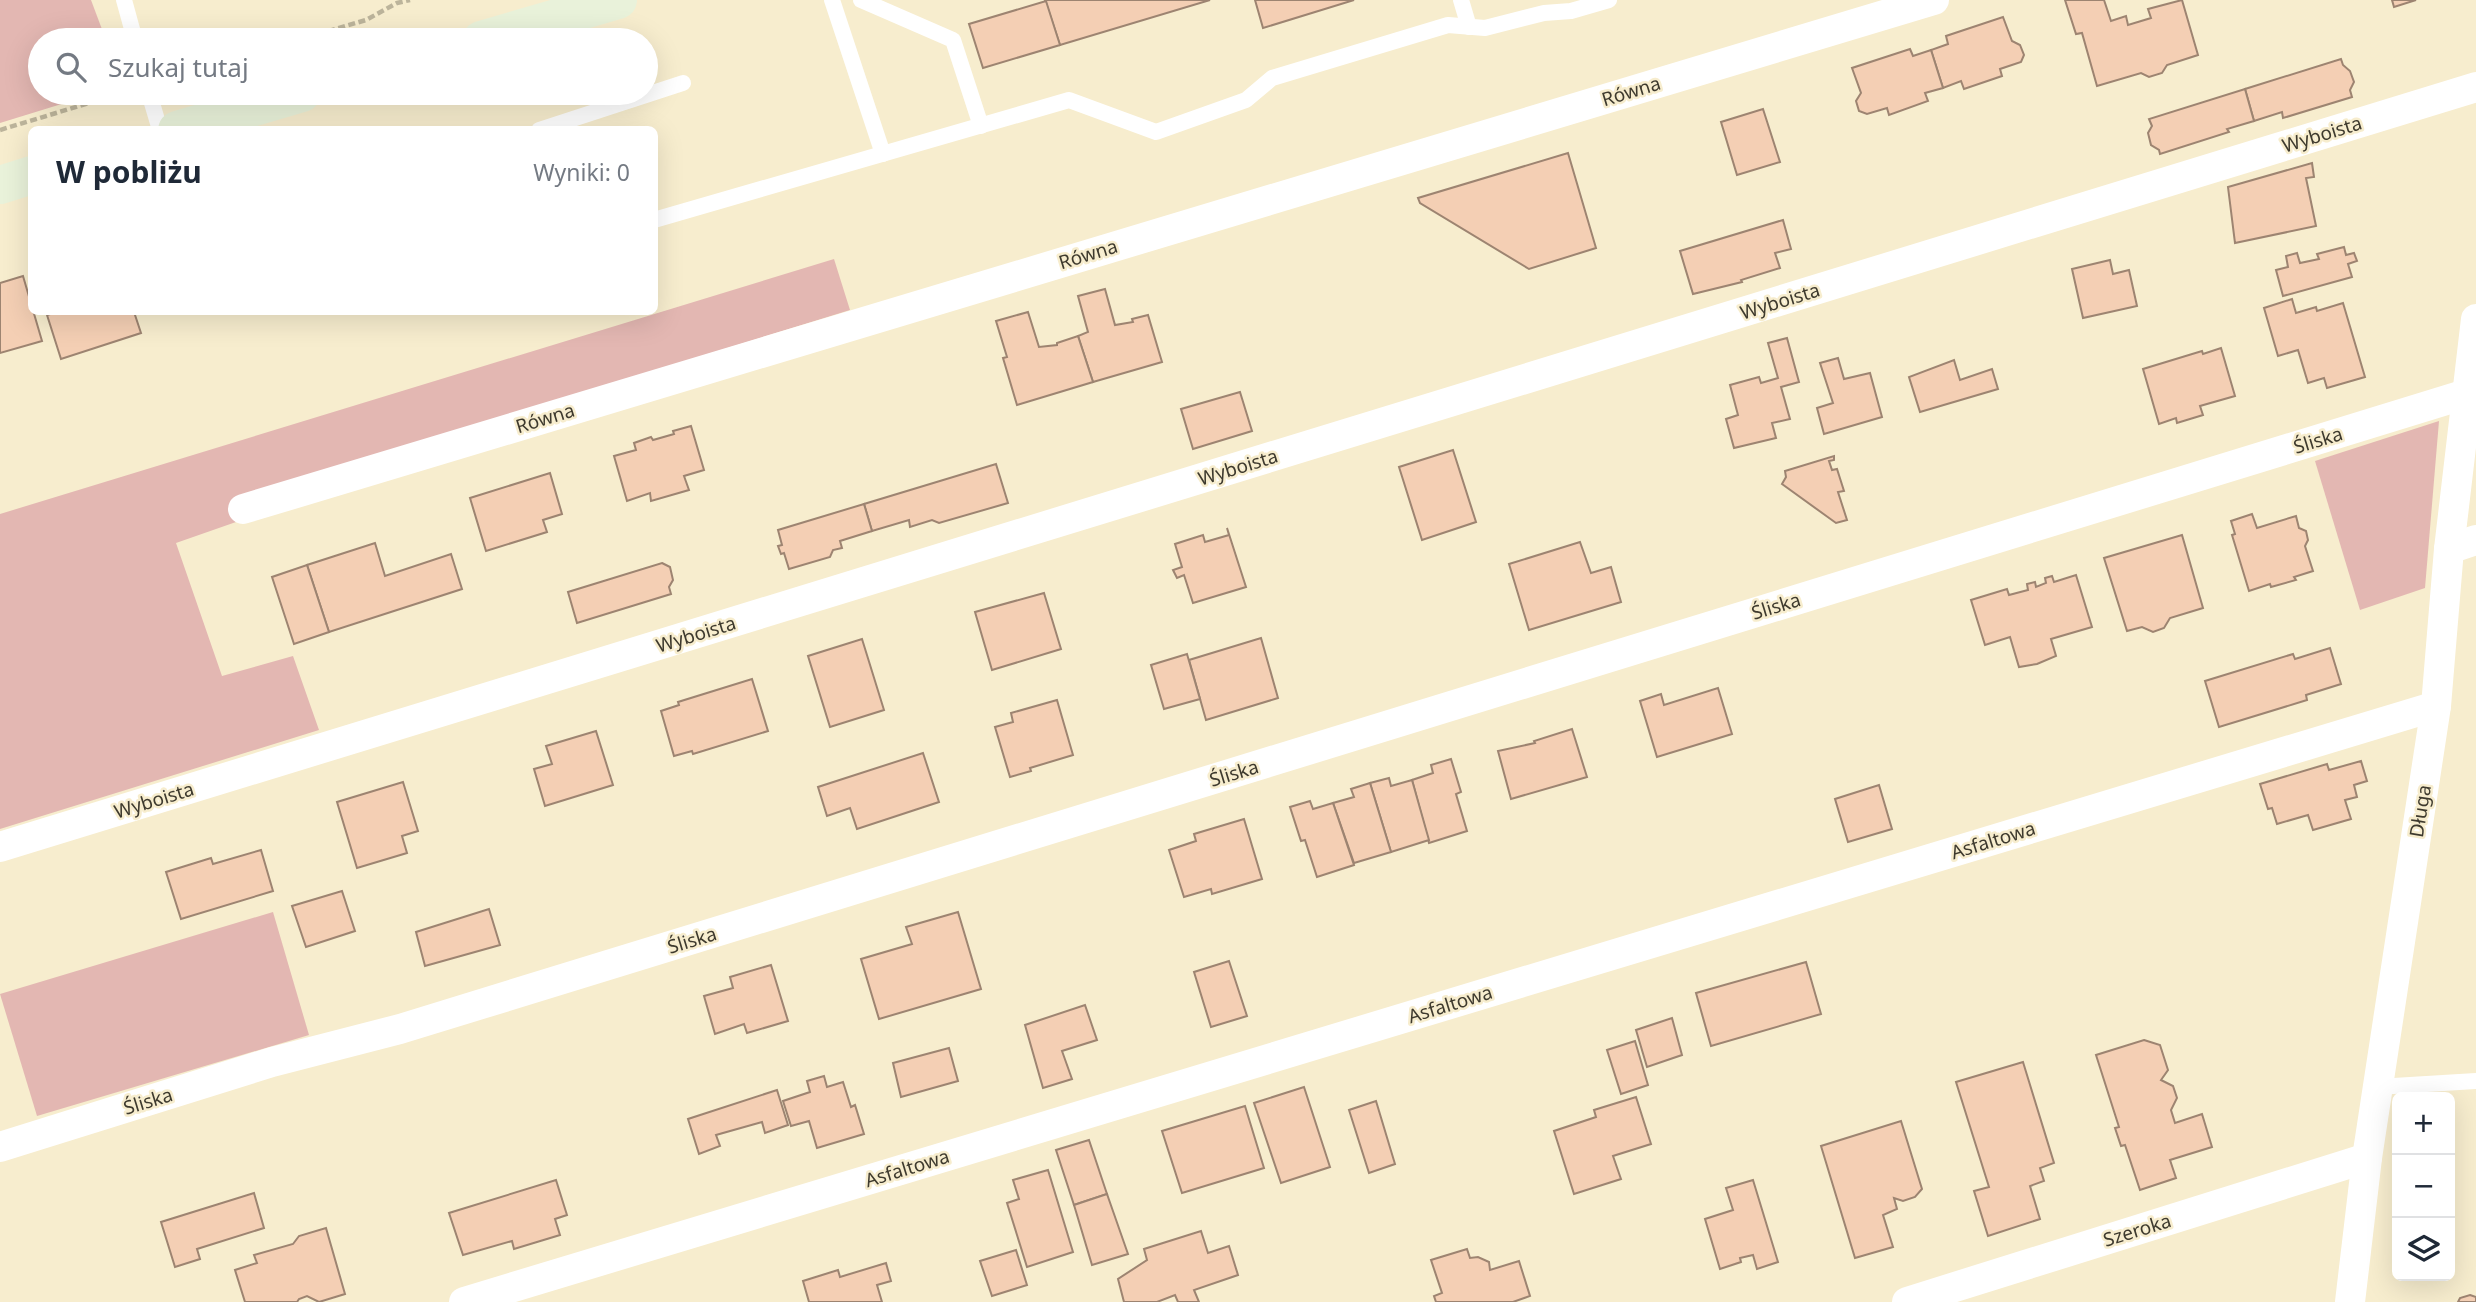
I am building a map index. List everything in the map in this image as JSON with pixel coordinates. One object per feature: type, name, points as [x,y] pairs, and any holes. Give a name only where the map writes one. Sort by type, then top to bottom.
[{"type":"street","points":[[522,28],[618,0]]},
{"type":"street","name":"Równa","points":[[243,509],[1934,0]]},
{"type":"street","name":"Wyboista","points":[[0,847],[2476,87]]},
{"type":"street","points":[[191,126],[261,105]]},
{"type":"street","points":[[0,184],[28,176]]},
{"type":"street","name":"Długa","points":[[2350,1302],[2377,1087],[2462,544],[2466,394],[2475,337]]},
{"type":"street","name":"Śliska","points":[[0,1147],[272,1062],[427,1021],[2466,394]]},
{"type":"street","name":"Asfaltowa","points":[[464,1302],[2436,706]]},
{"type":"street","name":"Szeroka","points":[[1908,1302],[2367,1158]]},
{"type":"lane","points":[[124,0],[132,28]]},
{"type":"lane","points":[[832,0],[883,154]]},
{"type":"lane","points":[[861,0],[953,40],[981,126]]},
{"type":"lane","points":[[1461,0],[1469,27]]},
{"type":"lane","points":[[658,219],[1069,100],[1156,132],[1246,100],[1272,78],[1448,25],[1485,28],[1561,6],[1609,0]]},
{"type":"lane","points":[[658,91],[683,83]]},
{"type":"lane","points":[[153,105],[159,126]]},
{"type":"lane","points":[[551,126],[616,105]]},
{"type":"lane","points":[[2377,1087],[2476,1081]]},
{"type":"path","points":[[339,28],[366,20],[397,3],[410,0]]},
{"type":"path","points":[[0,130],[82,105]]},
{"type":"shaded area","points":[[0,0],[91,0],[102,28],[28,28],[28,105],[58,105],[0,123]]},
{"type":"shaded area","points":[[834,259],[850,310],[230,502],[236,522],[176,543],[222,676],[293,656],[319,730],[0,829],[0,514]]},
{"type":"shaded area","points":[[2439,421],[2425,588],[2360,610],[2315,461]]},
{"type":"shaded area","points":[[273,912],[309,1035],[37,1116],[0,994]]},
{"type":"building","points":[[1045,0],[1210,0],[1060,45]]},
{"type":"building","points":[[1255,0],[1354,0],[1263,28]]},
{"type":"building","points":[[2065,0],[2104,0],[2111,21],[2126,16],[2128,25],[2151,18],[2148,9],[2182,0],[2198,55],[2167,65],[2162,73],[2149,77],[2141,73],[2097,86],[2082,33],[2076,34]]},
{"type":"building","points":[[2392,0],[2416,0],[2394,7]]},
{"type":"building","points":[[1046,1],[1060,45],[983,68],[969,24]]},
{"type":"building","points":[[2003,17],[2012,41],[2020,45],[2024,55],[2021,62],[2000,69],[2002,76],[1964,89],[1961,81],[1943,88],[1931,50],[1948,44],[1946,36]]},
{"type":"building","points":[[1910,49],[1913,56],[1931,50],[1943,88],[1925,93],[1928,101],[1889,115],[1887,108],[1867,114],[1859,111],[1856,101],[1861,93],[1852,68]]},
{"type":"building","points":[[2341,59],[2354,82],[2350,90],[2352,97],[2283,118],[2282,112],[2254,121],[2245,89]]},
{"type":"building","points":[[2245,89],[2254,121],[2160,154],[2159,150],[2151,145],[2148,133],[2152,126],[2149,119]]},
{"type":"building","points":[[1763,109],[1780,162],[1737,175],[1721,122]]},
{"type":"building","points":[[1568,153],[1596,248],[1529,269],[1420,203],[1418,198]]},
{"type":"building","points":[[2312,163],[2314,177],[2306,178],[2316,226],[2235,243],[2228,187]]},
{"type":"building","points":[[1783,220],[1791,249],[1775,253],[1780,268],[1741,280],[1742,282],[1693,294],[1680,251]]},
{"type":"building","points":[[2344,247],[2346,255],[2354,253],[2357,261],[2348,264],[2352,277],[2283,296],[2276,270],[2288,267],[2286,256],[2297,253],[2300,263],[2319,259],[2317,254]]},
{"type":"building","points":[[2110,260],[2113,274],[2129,270],[2137,306],[2083,318],[2072,269]]},
{"type":"building","points":[[23,276],[28,293],[28,315],[34,315],[42,341],[0,353],[0,283]]},
{"type":"building","points":[[1105,289],[1115,325],[1133,322],[1132,319],[1148,315],[1162,362],[1093,382],[1078,336],[1088,332],[1078,296]]},
{"type":"building","points":[[2292,299],[2296,313],[2316,307],[2317,311],[2343,303],[2365,377],[2327,388],[2324,378],[2308,383],[2298,350],[2278,356],[2264,308]]},
{"type":"building","points":[[1028,312],[1039,347],[1057,345],[1078,336],[1093,382],[1017,405],[1003,358],[1007,357],[996,321]]},
{"type":"building","points":[[47,315],[135,315],[141,333],[61,359]]},
{"type":"building","points":[[1787,338],[1799,382],[1781,387],[1790,419],[1772,423],[1776,438],[1734,448],[1726,419],[1738,415],[1730,385],[1759,377],[1761,383],[1778,378],[1768,343]]},
{"type":"building","points":[[2221,348],[2235,396],[2200,406],[2203,415],[2177,423],[2176,418],[2159,424],[2143,369]]},
{"type":"building","points":[[1838,358],[1844,379],[1870,373],[1882,417],[1824,434],[1817,408],[1833,403],[1820,363]]},
{"type":"building","points":[[1954,360],[1960,380],[1992,369],[1998,389],[1920,412],[1909,377]]},
{"type":"building","points":[[1240,392],[1252,431],[1193,449],[1181,409]]},
{"type":"building","points":[[691,426],[704,470],[684,476],[689,490],[651,501],[650,493],[627,501],[614,456],[636,450],[634,443],[651,437],[653,440],[674,434],[673,431]]},
{"type":"building","points":[[1453,450],[1476,522],[1422,540],[1399,467]]},
{"type":"building","points":[[1834,456],[1834,460],[1829,461],[1832,470],[1837,469],[1844,491],[1838,492],[1847,520],[1836,523],[1782,484],[1786,477],[1785,471]]},
{"type":"building","points":[[996,464],[1008,503],[939,523],[932,520],[910,527],[909,520],[872,531],[864,504]]},
{"type":"building","points":[[550,473],[562,514],[543,520],[547,532],[486,551],[470,498]]},
{"type":"building","points":[[864,504],[872,531],[840,541],[842,548],[833,550],[830,557],[789,569],[784,553],[781,554],[778,546],[782,545],[778,530]]},
{"type":"building","points":[[2252,514],[2257,528],[2296,516],[2299,528],[2306,531],[2308,540],[2305,546],[2313,571],[2294,577],[2296,580],[2249,591],[2232,535],[2235,534],[2231,521]]},
{"type":"building","points":[[1227,528],[1246,587],[1193,603],[1184,575],[1177,578],[1173,570],[1182,567],[1175,544],[1203,535],[1205,542],[1229,535]]},
{"type":"building","points":[[2182,535],[2203,608],[2170,618],[2164,628],[2153,632],[2142,627],[2127,631],[2104,558]]},
{"type":"building","points":[[1580,542],[1591,573],[1611,567],[1621,602],[1529,630],[1509,564]]},
{"type":"building","points":[[375,543],[385,576],[451,554],[462,589],[329,632],[307,565]]},
{"type":"building","points":[[662,563],[670,567],[673,580],[669,587],[671,594],[577,623],[568,592]]},
{"type":"building","points":[[307,565],[329,632],[294,644],[272,577]]},
{"type":"building","points":[[2076,575],[2092,627],[2051,639],[2056,656],[2037,664],[2019,667],[2010,637],[1985,645],[1971,600],[2007,589],[2009,595],[2028,590],[2027,584],[2035,582],[2036,587],[2046,583],[2045,578],[2052,576],[2054,582]]},
{"type":"building","points":[[1044,593],[1061,649],[992,670],[975,612]]},
{"type":"building","points":[[1261,638],[1278,698],[1206,720],[1189,660]]},
{"type":"building","points":[[862,639],[884,710],[830,727],[808,656]]},
{"type":"building","points":[[2330,648],[2341,684],[2306,695],[2307,700],[2219,727],[2205,681],[2293,654],[2295,659]]},
{"type":"building","points":[[1187,654],[1200,699],[1164,709],[1151,665]]},
{"type":"building","points":[[752,679],[768,731],[693,754],[692,751],[674,756],[661,711],[679,705],[678,702]]},
{"type":"building","points":[[1718,688],[1732,734],[1657,757],[1640,701],[1661,694],[1664,705]]},
{"type":"building","points":[[1057,700],[1073,755],[1010,777],[995,727],[1013,722],[1011,713]]},
{"type":"building","points":[[1572,729],[1587,777],[1511,799],[1498,751],[1535,743],[1534,741]]},
{"type":"building","points":[[596,731],[613,785],[545,806],[534,769],[552,764],[546,746]]},
{"type":"building","points":[[923,753],[939,802],[857,829],[850,808],[827,816],[818,787]]},
{"type":"building","points":[[1451,759],[1461,792],[1456,794],[1467,831],[1429,843],[1412,780],[1433,773],[1431,765]]},
{"type":"building","points":[[2361,761],[2367,781],[2354,785],[2357,797],[2345,800],[2351,819],[2313,830],[2308,815],[2277,824],[2272,808],[2268,809],[2260,784],[2327,764],[2329,770]]},
{"type":"building","points":[[1389,778],[1391,786],[1412,780],[1429,840],[1391,852],[1370,783]]},
{"type":"building","points":[[403,782],[418,831],[402,836],[407,853],[357,868],[337,802]]},
{"type":"building","points":[[1370,783],[1391,852],[1354,863],[1333,803],[1354,797],[1351,789]]},
{"type":"building","points":[[1879,785],[1892,829],[1848,842],[1835,799]]},
{"type":"building","points":[[1310,801],[1313,809],[1333,803],[1354,865],[1317,877],[1305,840],[1301,841],[1290,807]]},
{"type":"building","points":[[1244,819],[1262,879],[1212,894],[1211,889],[1184,897],[1169,850],[1196,841],[1194,834]]},
{"type":"building","points":[[261,850],[273,891],[181,919],[166,872],[211,858],[213,864]]},
{"type":"building","points":[[342,891],[355,931],[306,947],[292,906]]},
{"type":"building","points":[[489,909],[500,945],[425,966],[416,932]]},
{"type":"building","points":[[958,912],[981,989],[879,1019],[861,959],[912,944],[906,927]]},
{"type":"building","points":[[1229,961],[1247,1016],[1211,1027],[1194,972]]},
{"type":"building","points":[[1806,962],[1821,1014],[1711,1046],[1696,993]]},
{"type":"building","points":[[771,965],[788,1021],[747,1033],[744,1024],[715,1034],[704,996],[733,988],[730,977]]},
{"type":"building","points":[[1085,1005],[1097,1040],[1062,1051],[1072,1079],[1043,1088],[1025,1025]]},
{"type":"building","points":[[1672,1018],[1682,1055],[1647,1067],[1636,1030]]},
{"type":"building","points":[[2144,1040],[2160,1045],[2168,1070],[2161,1080],[2173,1086],[2177,1098],[2171,1110],[2175,1123],[2202,1114],[2212,1147],[2170,1160],[2176,1178],[2140,1190],[2125,1145],[2121,1146],[2115,1128],[2119,1127],[2096,1055]]},
{"type":"building","points":[[1635,1041],[1648,1085],[1621,1094],[1607,1050]]},
{"type":"building","points":[[949,1048],[958,1081],[901,1097],[893,1063]]},
{"type":"building","points":[[2023,1062],[2054,1163],[2040,1168],[2044,1181],[2030,1186],[2040,1219],[1988,1236],[1974,1191],[1989,1187],[1956,1082]]},
{"type":"building","points":[[824,1076],[827,1087],[843,1082],[851,1107],[855,1105],[864,1134],[817,1148],[809,1121],[791,1126],[783,1101],[810,1092],[807,1081]]},
{"type":"building","points":[[1304,1087],[1330,1167],[1281,1183],[1254,1103]]},
{"type":"building","points":[[777,1090],[788,1125],[765,1133],[762,1122],[716,1135],[720,1146],[699,1154],[688,1119]]},
{"type":"building","points":[[1636,1097],[1651,1144],[1613,1156],[1621,1179],[1574,1194],[1554,1131],[1596,1117],[1594,1110]]},
{"type":"building","points":[[1376,1101],[1395,1164],[1369,1173],[1349,1110]]},
{"type":"building","points":[[1245,1106],[1264,1168],[1182,1193],[1162,1131]]},
{"type":"building","points":[[1901,1121],[1922,1189],[1915,1197],[1903,1201],[1894,1198],[1897,1209],[1883,1215],[1893,1247],[1855,1258],[1821,1146]]},
{"type":"building","points":[[1089,1140],[1107,1194],[1074,1205],[1056,1150]]},
{"type":"building","points":[[1048,1170],[1073,1252],[1027,1267],[1007,1203],[1019,1199],[1013,1180]]},
{"type":"building","points":[[556,1180],[567,1215],[555,1219],[560,1235],[514,1249],[512,1241],[463,1255],[449,1213]]},
{"type":"building","points":[[1753,1180],[1778,1262],[1757,1269],[1753,1255],[1740,1258],[1741,1262],[1720,1269],[1705,1219],[1733,1210],[1726,1188]]},
{"type":"building","points":[[254,1193],[264,1228],[197,1249],[200,1259],[175,1267],[161,1222]]},
{"type":"building","points":[[1107,1194],[1128,1254],[1092,1265],[1074,1205]]},
{"type":"building","points":[[326,1228],[345,1294],[319,1302],[307,1296],[297,1302],[245,1302],[235,1270],[257,1263],[254,1255],[293,1244],[299,1236]]},
{"type":"building","points":[[1201,1231],[1208,1253],[1229,1246],[1238,1275],[1194,1290],[1199,1302],[1178,1302],[1175,1295],[1157,1302],[1124,1302],[1118,1279],[1147,1260],[1144,1249]]},
{"type":"building","points":[[1467,1249],[1470,1258],[1478,1257],[1489,1262],[1490,1270],[1519,1261],[1530,1296],[1513,1302],[1436,1302],[1434,1296],[1442,1293],[1431,1260]]},
{"type":"building","points":[[1016,1250],[1027,1285],[992,1296],[980,1261]]},
{"type":"building","points":[[886,1263],[891,1281],[877,1285],[882,1302],[809,1302],[803,1281],[838,1270],[840,1277]]},
{"type":"building","points":[[2470,1295],[2476,1297],[2476,1302],[2458,1302],[2460,1298]]}]
